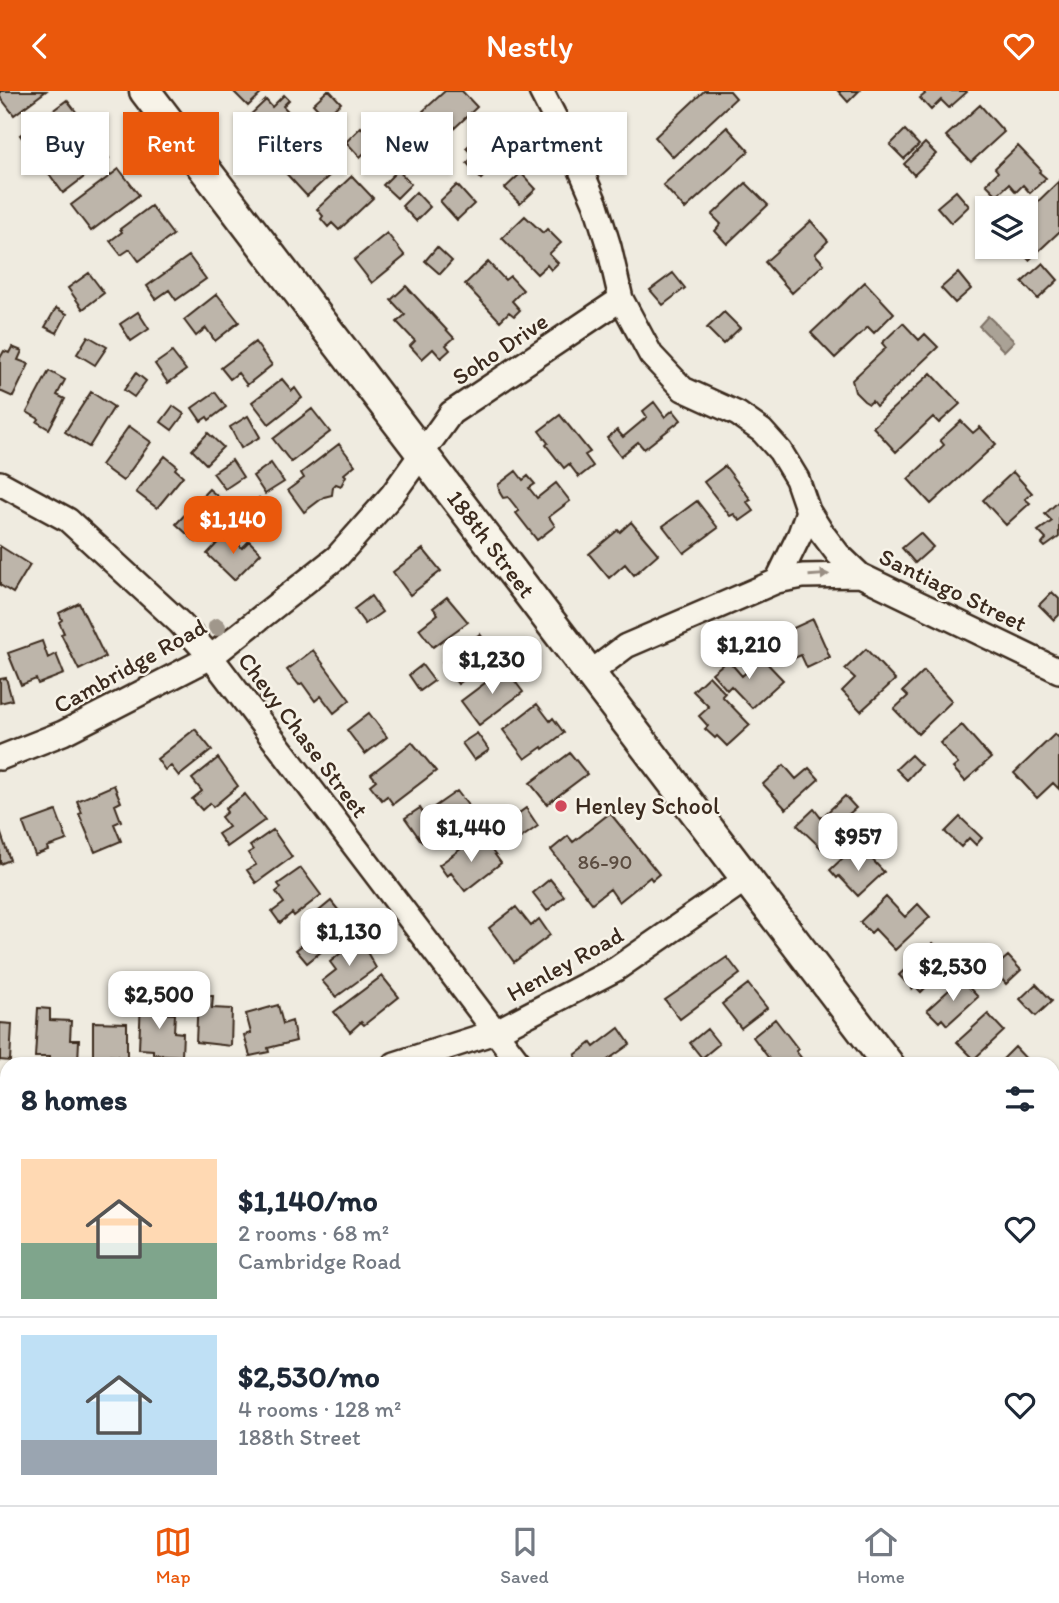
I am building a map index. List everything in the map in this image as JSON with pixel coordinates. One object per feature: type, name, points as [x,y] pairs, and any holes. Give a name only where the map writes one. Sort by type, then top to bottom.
[{"type":"street","name":"188th Street","points":[[145,91],[883,1057]]},
{"type":"street","name":"Santiago Street","points":[[541,91],[596,205],[621,299],[651,355],[683,389],[738,414],[762,431],[797,479],[808,510],[838,554],[860,575],[1059,671]]},
{"type":"street","name":"Soho Drive","points":[[422,456],[451,413],[621,299]]},
{"type":"street","name":"Cambridge Road","points":[[0,758],[64,733],[211,657],[337,557],[392,495],[422,456]]},
{"type":"street","name":"Chevy Chase Street","points":[[0,483],[68,520],[180,623],[211,657],[515,1057]]},
{"type":"street","points":[[777,581],[800,534],[808,510]]},
{"type":"street","points":[[589,674],[626,646],[777,581],[803,576],[860,575]]},
{"type":"street","name":"Henley Road","points":[[417,1057],[495,1032],[616,969],[746,879]]},
{"type":"shaded area","points":[[988,316],[1014,341],[1004,351],[979,326]]},
{"type":"building","points":[[0,91],[46,91],[14,115],[0,97]]},
{"type":"building","points":[[233,91],[264,91],[248,106]]},
{"type":"building","points":[[327,91],[341,103],[331,112],[320,112],[313,104]]},
{"type":"building","points":[[445,91],[462,91],[477,107],[467,112],[467,116],[453,129],[453,112],[423,111]]},
{"type":"building","points":[[704,91],[730,91],[736,98],[673,157],[655,137]]},
{"type":"building","points":[[838,91],[859,91],[848,102]]},
{"type":"building","points":[[923,91],[967,92],[949,108],[941,100],[931,110],[920,98],[925,94]]},
{"type":"building","points":[[284,95],[289,100],[283,106],[289,112],[253,112],[266,100],[272,107]]},
{"type":"building","points":[[67,100],[76,112],[51,112]]},
{"type":"building","points":[[980,105],[1004,132],[971,162],[946,136]]},
{"type":"building","points":[[361,127],[360,157],[347,143]]},
{"type":"building","points":[[727,127],[749,151],[685,209],[663,185]]},
{"type":"building","points":[[905,130],[919,145],[904,159],[890,145]]},
{"type":"building","points":[[925,143],[936,154],[914,175],[904,164]]},
{"type":"building","points":[[1018,146],[1046,178],[1030,193],[1023,185],[1016,192],[1009,184],[997,195],[986,184],[998,172],[995,168]]},
{"type":"building","points":[[119,169],[139,195],[91,231],[71,205]]},
{"type":"building","points":[[50,175],[87,175],[63,193]]},
{"type":"building","points":[[288,175],[329,176],[307,196]]},
{"type":"building","points":[[393,175],[403,175],[411,184],[397,198],[383,185]]},
{"type":"building","points":[[519,175],[523,175],[536,189],[520,204],[505,188]]},
{"type":"building","points":[[352,176],[373,198],[339,230],[332,223],[328,227],[317,209]]},
{"type":"building","points":[[1059,181],[1059,232],[1038,252],[1038,201]]},
{"type":"building","points":[[746,183],[768,205],[727,244],[715,231],[721,224],[712,215]]},
{"type":"building","points":[[457,185],[474,204],[457,220],[440,201]]},
{"type":"building","points":[[956,191],[969,206],[951,223],[937,207]]},
{"type":"building","points":[[416,192],[430,207],[416,221],[402,206]]},
{"type":"building","points":[[151,206],[173,235],[139,261],[130,249],[121,255],[110,241],[122,232],[120,229]]},
{"type":"building","points":[[525,216],[543,233],[547,229],[561,243],[549,254],[558,263],[551,270],[547,265],[537,274],[502,238]]},
{"type":"building","points":[[811,221],[828,241],[815,254],[824,264],[792,293],[765,262]]},
{"type":"building","points":[[387,233],[405,256],[372,283],[354,260]]},
{"type":"building","points":[[437,247],[452,261],[440,274],[425,261]]},
{"type":"building","points":[[189,256],[206,279],[176,300],[169,290],[156,299],[147,286]]},
{"type":"building","points":[[488,262],[505,280],[510,276],[523,290],[512,301],[520,310],[514,316],[509,312],[500,321],[465,284]]},
{"type":"building","points":[[1043,263],[1058,280],[1038,299],[1022,282]]},
{"type":"building","points":[[89,273],[104,293],[83,309],[68,288]]},
{"type":"building","points":[[673,273],[685,288],[663,305],[650,290]]},
{"type":"building","points":[[958,273],[971,289],[955,303],[941,288]]},
{"type":"building","points":[[865,282],[894,313],[874,333],[868,327],[835,358],[811,333]]},
{"type":"building","points":[[406,286],[454,338],[446,345],[450,350],[441,358],[433,349],[422,359],[410,346],[415,341],[397,322],[405,315],[391,300]]},
{"type":"building","points":[[217,294],[239,322],[215,341],[206,328],[196,336],[184,320]]},
{"type":"building","points":[[56,308],[67,314],[57,333],[45,327]]},
{"type":"building","points":[[138,312],[149,329],[131,341],[120,324]]},
{"type":"building","points":[[724,312],[740,328],[723,344],[707,328]]},
{"type":"building","points":[[903,323],[919,340],[925,334],[938,347],[876,406],[872,401],[869,404],[855,392],[852,380],[886,348],[882,343]]},
{"type":"building","points":[[88,336],[107,347],[95,365],[77,354]]},
{"type":"building","points":[[255,342],[272,365],[247,385],[238,373],[230,379],[221,368]]},
{"type":"building","points":[[12,347],[22,351],[18,360],[29,364],[13,397],[0,391],[0,358],[4,351],[9,353]]},
{"type":"building","points":[[172,352],[186,370],[168,383],[155,364]]},
{"type":"building","points":[[49,371],[65,380],[57,395],[65,399],[49,429],[27,412]]},
{"type":"building","points":[[136,373],[146,381],[134,397],[124,390]]},
{"type":"building","points":[[931,373],[960,404],[939,423],[933,417],[896,452],[873,427]]},
{"type":"building","points":[[282,379],[292,391],[295,388],[302,398],[269,424],[252,402]]},
{"type":"building","points":[[91,392],[114,407],[89,447],[65,432]]},
{"type":"building","points":[[215,392],[226,407],[209,420],[207,417],[201,421],[192,408]]},
{"type":"building","points":[[654,402],[665,417],[673,410],[681,420],[644,449],[638,442],[621,456],[607,438],[617,430],[623,437],[647,417],[643,411]]},
{"type":"building","points":[[173,406],[184,414],[172,430],[161,422]]},
{"type":"building","points":[[312,409],[330,432],[291,462],[273,439]]},
{"type":"building","points":[[560,415],[590,452],[585,455],[593,466],[579,477],[569,464],[564,468],[539,431]]},
{"type":"building","points":[[248,416],[260,437],[241,448],[230,427]]},
{"type":"building","points":[[961,421],[973,433],[980,427],[996,444],[931,504],[908,479],[944,445],[940,440]]},
{"type":"building","points":[[129,426],[151,442],[123,481],[101,465]]},
{"type":"building","points":[[208,433],[223,447],[206,464],[192,450]]},
{"type":"building","points":[[339,444],[355,465],[344,474],[346,476],[341,486],[336,484],[333,487],[332,495],[324,497],[304,512],[288,490],[304,478],[301,473]]},
{"type":"building","points":[[165,456],[177,466],[175,469],[183,476],[157,508],[136,492]]},
{"type":"building","points":[[232,460],[243,477],[225,489],[213,473]]},
{"type":"building","points":[[271,463],[284,482],[265,494],[253,476]]},
{"type":"building","points":[[725,466],[751,500],[747,502],[754,511],[740,521],[734,514],[730,516],[704,482]]},
{"type":"building","points":[[516,471],[523,480],[528,476],[535,484],[529,488],[537,498],[556,483],[570,501],[549,517],[555,526],[537,540],[516,513],[519,511],[508,497],[503,498],[500,493],[498,485]]},
{"type":"building","points":[[1013,472],[1032,493],[1025,499],[1030,503],[1006,525],[983,500]]},
{"type":"building","points":[[209,489],[229,506],[196,542],[176,524]]},
{"type":"building","points":[[259,498],[273,515],[257,529],[243,512]]},
{"type":"building","points":[[697,501],[718,528],[684,553],[663,526]]},
{"type":"building","points":[[1059,501],[1059,537],[1045,547],[1042,544],[1046,539],[1038,531],[1052,521],[1045,514]]},
{"type":"building","points":[[631,522],[658,554],[634,575],[625,564],[609,578],[589,554]]},
{"type":"building","points":[[227,533],[242,548],[249,541],[261,553],[234,580],[207,554]]},
{"type":"building","points":[[920,533],[933,547],[915,563],[902,548]]},
{"type":"building","points":[[0,546],[30,565],[13,593],[0,585]]},
{"type":"building","points":[[423,549],[441,571],[410,595],[393,572]]},
{"type":"building","points":[[1052,592],[1059,599],[1059,615],[1054,620],[1039,605]]},
{"type":"building","points":[[371,596],[382,612],[365,624],[354,609]]},
{"type":"building","points":[[447,597],[468,622],[433,647],[419,629],[438,614],[433,608]]},
{"type":"building","points":[[79,603],[105,657],[79,670],[61,634],[64,633],[59,622],[62,620],[59,613]]},
{"type":"building","points":[[813,619],[830,657],[807,668],[801,655],[788,661],[776,636]]},
{"type":"building","points":[[480,634],[496,656],[458,684],[442,662]]},
{"type":"building","points":[[42,641],[48,658],[56,654],[64,674],[38,684],[36,679],[21,685],[8,653]]},
{"type":"building","points":[[866,649],[895,680],[861,711],[842,691],[855,678],[845,669]]},
{"type":"building","points":[[313,650],[350,700],[334,713],[321,696],[315,701],[302,683],[299,685],[287,670]]},
{"type":"building","points":[[762,658],[783,680],[752,708],[731,686],[727,690],[712,673],[728,660],[742,676]]},
{"type":"building","points":[[422,665],[434,681],[420,691],[409,675]]},
{"type":"building","points":[[505,668],[523,692],[479,725],[461,701]]},
{"type":"building","points":[[924,671],[952,701],[918,734],[894,709],[908,696],[903,691]]},
{"type":"building","points":[[709,676],[725,693],[722,696],[750,725],[727,746],[705,729],[708,726],[699,716],[709,707],[693,691]]},
{"type":"building","points":[[6,678],[12,700],[0,703],[0,679]]},
{"type":"building","points":[[537,704],[550,721],[553,718],[564,733],[525,759],[503,730]]},
{"type":"building","points":[[369,713],[387,737],[365,754],[347,730]]},
{"type":"building","points":[[962,725],[991,758],[965,781],[953,768],[958,764],[940,743]]},
{"type":"building","points":[[195,729],[212,750],[179,776],[171,766],[165,770],[157,759]]},
{"type":"building","points":[[477,733],[489,750],[474,760],[462,743]]},
{"type":"building","points":[[1055,734],[1059,738],[1059,789],[1053,783],[1037,798],[1014,773]]},
{"type":"building","points":[[412,742],[436,771],[393,804],[387,796],[382,800],[370,785],[376,780],[371,774]]},
{"type":"building","points":[[570,753],[587,774],[547,804],[530,783]]},
{"type":"building","points":[[911,755],[921,765],[907,780],[896,769]]},
{"type":"building","points":[[218,758],[238,786],[213,807],[210,803],[202,810],[192,799],[202,791],[192,779]]},
{"type":"building","points":[[784,765],[796,779],[809,768],[819,779],[786,809],[763,784]]},
{"type":"building","points":[[114,785],[121,802],[115,805],[121,821],[114,824],[121,841],[95,852],[79,814],[82,813],[77,801]]},
{"type":"building","points":[[457,791],[470,808],[422,842],[405,818],[420,808],[424,814]]},
{"type":"building","points":[[245,794],[265,820],[227,847],[218,834],[229,827],[221,817],[227,812],[225,809]]},
{"type":"building","points":[[845,796],[856,808],[843,819],[851,828],[825,852],[797,825],[814,809],[821,818]]},
{"type":"building","points":[[526,808],[538,826],[521,838],[508,821]]},
{"type":"building","points":[[496,809],[509,825],[492,838],[479,822]]},
{"type":"building","points":[[56,811],[67,840],[47,847],[48,850],[35,855],[23,823]]},
{"type":"building","points":[[610,813],[659,874],[652,880],[650,877],[619,902],[610,889],[592,903],[551,850],[568,836],[573,842]]},
{"type":"building","points":[[960,817],[982,838],[976,845],[969,838],[961,847],[945,832]]},
{"type":"building","points":[[273,830],[292,857],[256,883],[247,870],[256,865],[248,853],[253,850],[250,846]]},
{"type":"building","points":[[0,831],[10,860],[0,864]]},
{"type":"building","points":[[482,837],[501,863],[465,891],[451,873],[447,876],[439,865]]},
{"type":"building","points":[[866,853],[884,872],[858,896],[830,870],[847,854],[855,863]]},
{"type":"building","points":[[301,868],[321,895],[294,916],[292,913],[280,923],[272,912],[284,903],[276,892],[281,888],[278,884]]},
{"type":"building","points":[[550,879],[564,896],[547,911],[533,893]]},
{"type":"building","points":[[886,897],[905,917],[918,904],[930,917],[895,950],[875,929],[871,933],[860,922]]},
{"type":"building","points":[[331,901],[352,927],[307,963],[296,950],[312,937],[302,925]]},
{"type":"building","points":[[516,907],[531,926],[539,919],[550,935],[514,962],[489,928]]},
{"type":"building","points":[[359,938],[376,968],[336,997],[322,981],[336,970],[330,962]]},
{"type":"building","points":[[933,943],[952,962],[921,992],[915,986],[912,989],[899,975]]},
{"type":"building","points":[[1008,956],[1021,970],[1006,984],[993,969]]},
{"type":"building","points":[[727,957],[740,974],[680,1019],[665,1000]]},
{"type":"building","points":[[382,976],[399,997],[364,1025],[361,1022],[350,1032],[334,1012]]},
{"type":"building","points":[[961,979],[978,997],[947,1025],[942,1019],[939,1022],[927,1010]]},
{"type":"building","points":[[748,984],[767,1008],[741,1028],[722,1004]]},
{"type":"building","points":[[1036,984],[1052,1001],[1036,1016],[1020,999]]},
{"type":"building","points":[[198,996],[213,996],[212,1008],[232,1009],[231,1046],[196,1042]]},
{"type":"building","points":[[141,1000],[157,1001],[156,1013],[175,1014],[174,1032],[183,1033],[182,1056],[153,1054],[153,1050],[139,1049]]},
{"type":"building","points":[[278,1005],[283,1024],[292,1021],[296,1041],[250,1056],[244,1035],[251,1033],[246,1014]]},
{"type":"building","points":[[38,1008],[50,1009],[50,1020],[71,1021],[70,1040],[79,1040],[78,1057],[35,1057]]},
{"type":"building","points":[[988,1014],[1004,1031],[976,1057],[972,1057],[957,1042]]},
{"type":"building","points":[[775,1019],[798,1049],[796,1051],[801,1057],[768,1057],[753,1037]]},
{"type":"building","points":[[93,1022],[127,1023],[127,1057],[93,1055]]},
{"type":"building","points":[[0,1023],[12,1024],[10,1057],[0,1057]]},
{"type":"building","points":[[619,1028],[630,1044],[612,1057],[575,1055],[591,1043],[594,1047]]},
{"type":"building","points":[[707,1029],[719,1044],[701,1057],[690,1043]]},
{"type":"building","points":[[1015,1047],[1024,1057],[1005,1057]]},
{"type":"place","name":"Henley School","points":[[561,806]]}]
